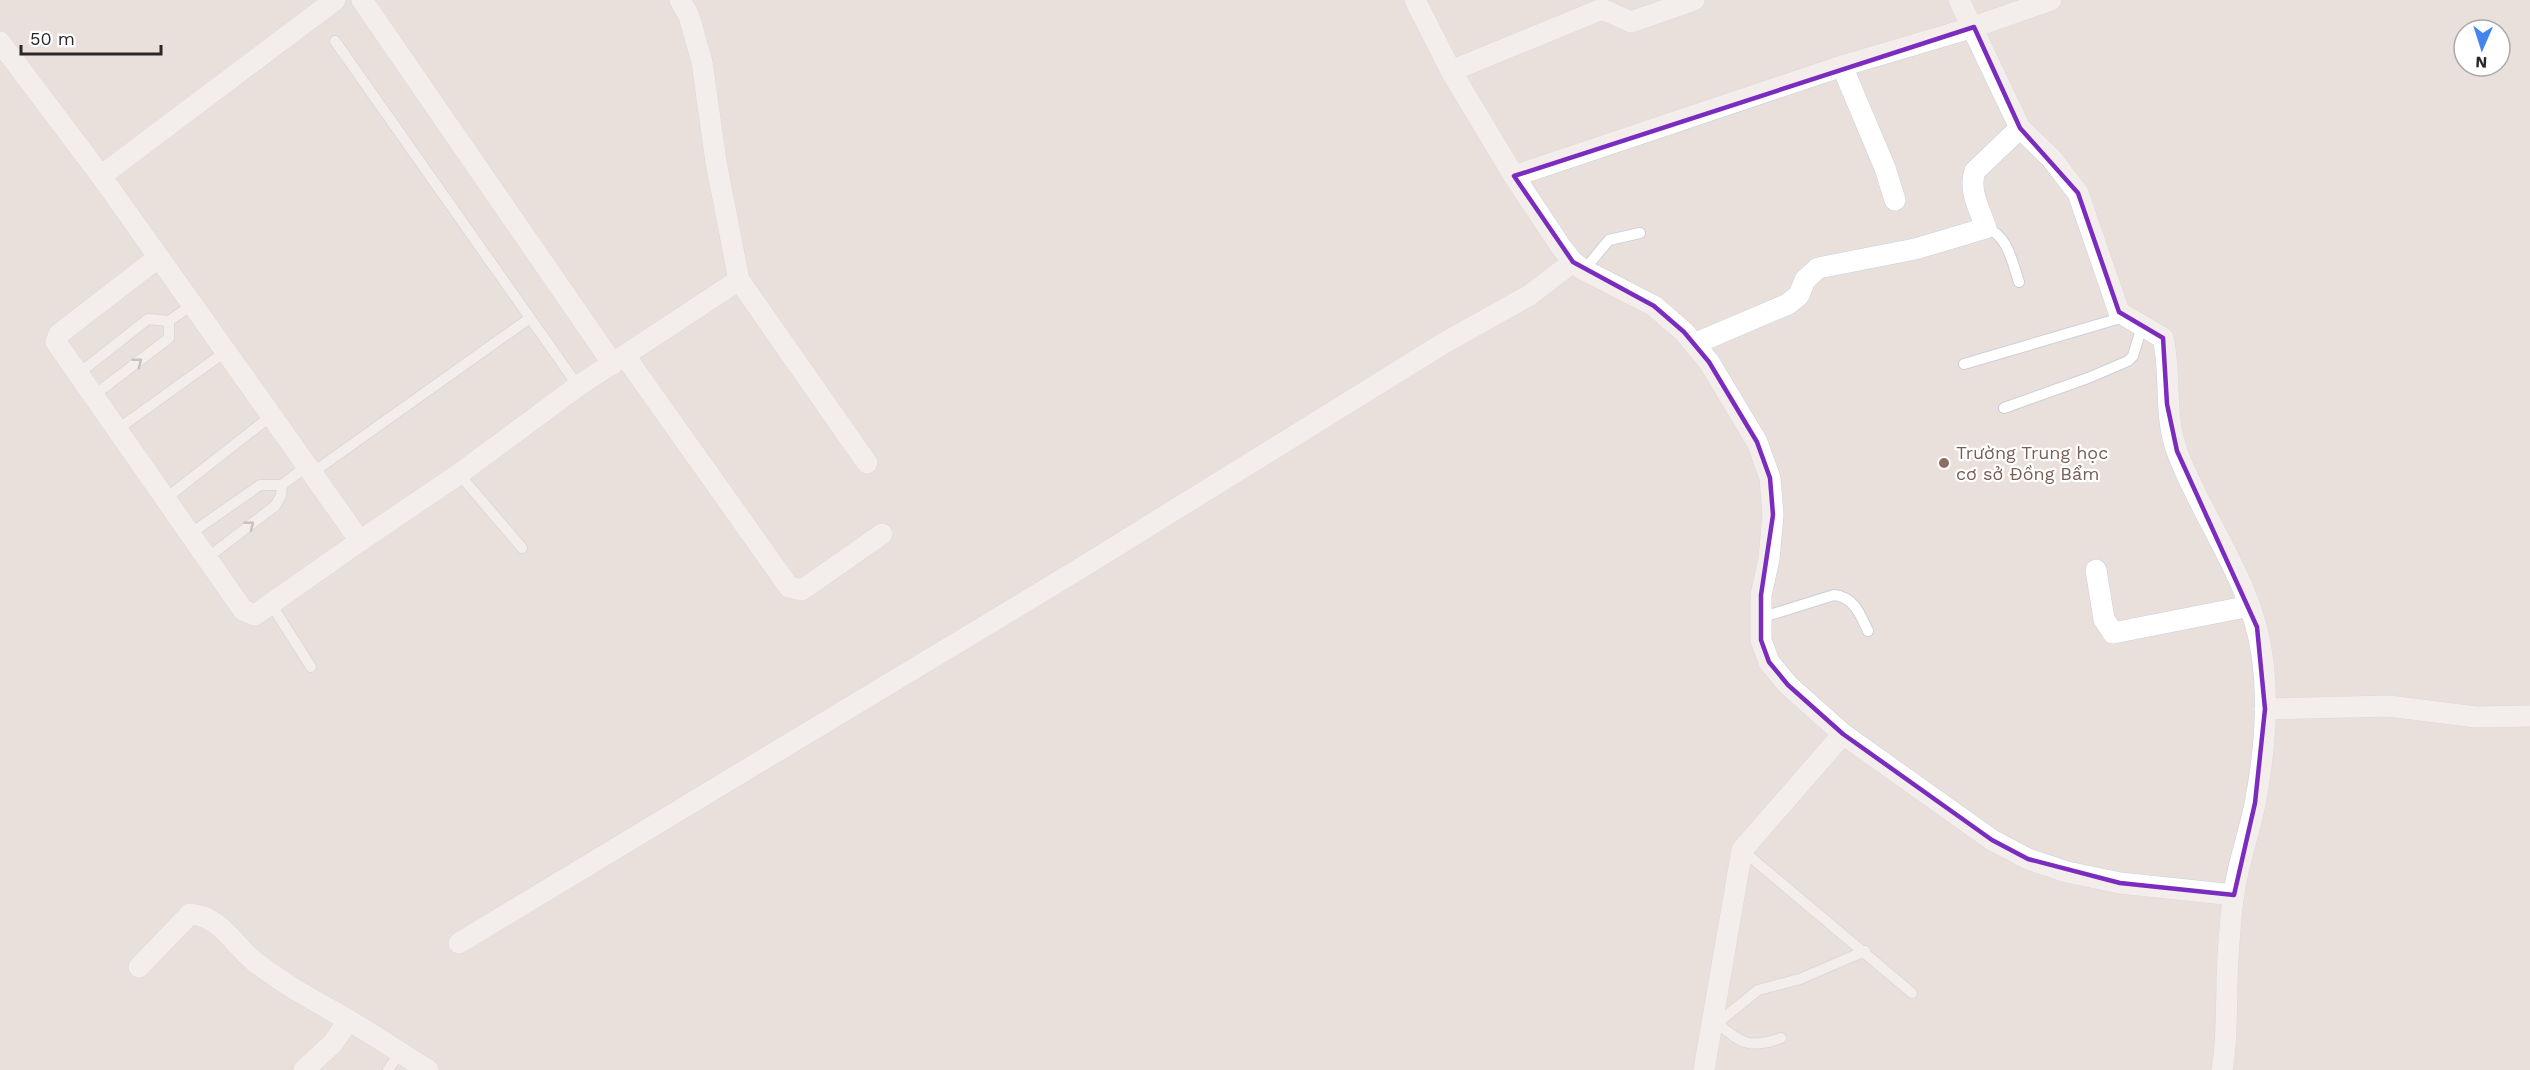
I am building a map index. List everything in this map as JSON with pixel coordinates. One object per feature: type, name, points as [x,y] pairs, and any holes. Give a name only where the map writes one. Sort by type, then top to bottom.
[{"type":"street","points":[[101,176],[335,0]]},
{"type":"street","points":[[362,0],[619,360],[789,587],[802,590],[882,534]]},
{"type":"street","points":[[680,0],[689,16],[702,62],[718,173],[739,280],[867,463]]},
{"type":"street","points":[[1415,0],[1451,71],[1514,176],[1579,266],[1654,306],[1694,344],[1709,362],[1757,442],[1770,478],[1773,515],[1759,618],[1761,640],[1769,662],[1788,685],[1843,734],[1982,833],[2028,859],[2067,872],[2120,883],[2234,895]]},
{"type":"street","points":[[1451,71],[1602,9],[1631,22],[1694,0]]},
{"type":"street","points":[[1959,0],[1974,27],[2020,128],[2052,159],[2078,193],[2115,304],[2133,322],[2163,338],[2167,404],[2177,452],[2250,606],[2262,656],[2265,709],[2255,803],[2234,895],[2226,986],[2226,1047],[2222,1070]]},
{"type":"street","points":[[1514,176],[1842,66],[1974,27],[2051,0]]},
{"type":"street","points":[[0,42],[101,176],[360,541]]},
{"type":"street","points":[[1842,66],[1885,168],[1895,200]]},
{"type":"street","points":[[1694,344],[1788,304],[1799,295],[1811,272],[1818,268],[1916,249],[1986,228],[1972,186],[1972,179],[1975,171],[2020,128]]},
{"type":"street","points":[[159,257],[56,338],[58,346],[243,610],[255,615],[459,474],[578,386],[739,280]]},
{"type":"street","points":[[459,943],[1066,577],[1299,430],[1579,266]]},
{"type":"street","points":[[2096,570],[2104,619],[2113,633],[2250,606]]},
{"type":"street","points":[[2265,709],[2389,706],[2476,717],[2530,716]]},
{"type":"street","points":[[1704,1070],[1714,1026],[1742,850],[1843,734]]},
{"type":"street","points":[[139,967],[190,914],[202,915],[213,919],[251,958],[285,985],[349,1020],[428,1070]]},
{"type":"street","points":[[304,1070],[333,1043],[349,1020]]},
{"type":"lane","points":[[335,41],[578,386]]},
{"type":"lane","points":[[1986,228],[1998,232],[2003,239],[2019,282]]},
{"type":"lane","points":[[1579,266],[1609,240],[1640,233]]},
{"type":"lane","points":[[78,374],[148,319],[169,321],[192,305]]},
{"type":"lane","points":[[190,534],[260,485],[282,485],[309,469],[530,318]]},
{"type":"lane","points":[[93,396],[169,338],[169,321]]},
{"type":"lane","points":[[1964,364],[2133,322],[2133,356],[2128,361],[2004,408]]},
{"type":"lane","points":[[118,429],[225,352]]},
{"type":"lane","points":[[165,499],[272,416]]},
{"type":"lane","points":[[459,474],[522,548]]},
{"type":"lane","points":[[207,558],[275,506],[281,496],[282,485]]},
{"type":"lane","points":[[1759,618],[1834,594],[1842,596],[1856,607],[1868,630]]},
{"type":"lane","points":[[271,604],[311,667]]},
{"type":"lane","points":[[1742,850],[1865,951],[1912,993]]},
{"type":"lane","points":[[1781,1038],[1762,1045],[1750,1044],[1714,1026],[1758,990],[1800,979],[1865,951]]},
{"type":"lane","points":[[388,1070],[400,1052]]},
{"type":"highlighted area","points":[[1974,27],[2020,128],[2078,193],[2119,312],[2163,338],[2167,404],[2177,451],[2257,627],[2265,709],[2255,803],[2234,895],[2120,883],[2028,859],[1992,840],[1843,734],[1788,685],[1769,662],[1761,640],[1761,595],[1773,515],[1770,478],[1757,442],[1709,362],[1684,332],[1654,306],[1573,262],[1514,176]]},
{"type":"place","name":"Trường Trung học cơ sở Đồng Bẩm","points":[[1944,463]]}]
